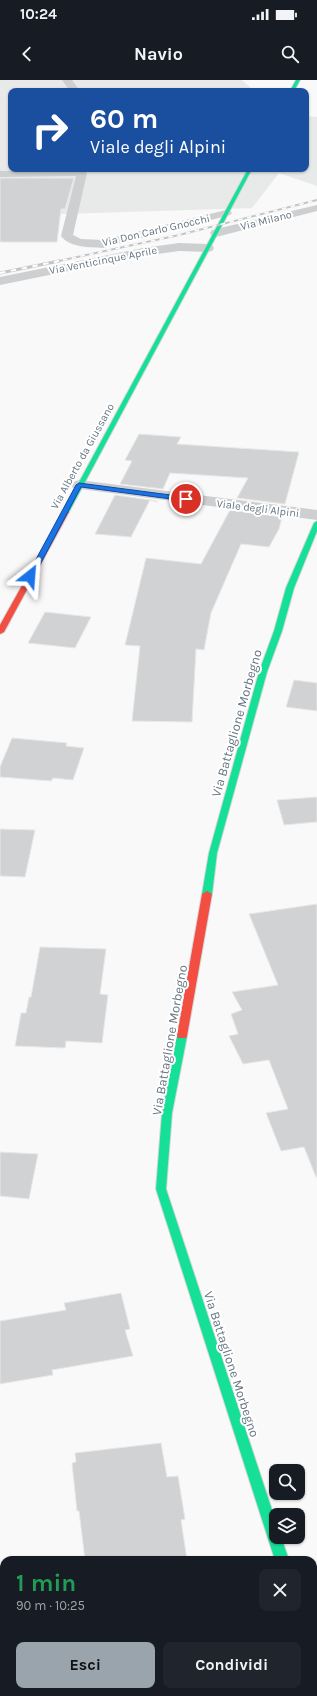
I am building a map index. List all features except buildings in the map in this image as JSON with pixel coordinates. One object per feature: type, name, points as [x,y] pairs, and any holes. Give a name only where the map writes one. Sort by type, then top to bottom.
[{"type":"street","name":"Via Don Carlo Gnocchi","points":[[0,174],[55,172]]},
{"type":"street","name":"Via Don Carlo Gnocchi","points":[[82,172],[67,236],[72,241],[103,244],[226,214]]},
{"type":"street","name":"Via Alberto da Giussano","points":[[0,632],[185,292],[248,172]]},
{"type":"street","name":"Via Milano","points":[[216,233],[317,208]]},
{"type":"street","name":"Via Venticinque Aprile","points":[[0,281],[143,252],[179,247],[208,248]]},
{"type":"street","name":"Viale degli Alpini","points":[[79,485],[317,515]]},
{"type":"street","name":"Via Battaglione Morbegno","points":[[281,1556],[161,1189],[167,1113],[202,934],[213,853],[263,672],[278,631],[290,588],[317,523]]},
{"type":"shaded area","points":[[0,80],[242,80],[251,88],[8,88],[8,172],[309,172],[309,116],[317,117],[317,186],[279,173],[252,208],[0,216]]},
{"type":"railway","points":[[54,262],[179,235],[317,200]]},
{"type":"railway","points":[[0,273],[59,261]]},
{"type":"traffic: fast","points":[[294,88],[298,80]]},
{"type":"traffic: fast","points":[[66,512],[248,172]]},
{"type":"traffic: fast","points":[[207,894],[213,853],[263,672],[278,631],[290,588],[317,523]]},
{"type":"traffic: fast","points":[[182,1036],[167,1113],[161,1189],[281,1556]]},
{"type":"traffic: jam","points":[[0,632],[66,512]]},
{"type":"traffic: jam","points":[[182,1036],[207,894]]},
{"type":"route","points":[[30,576],[79,485],[186,499]]}]
